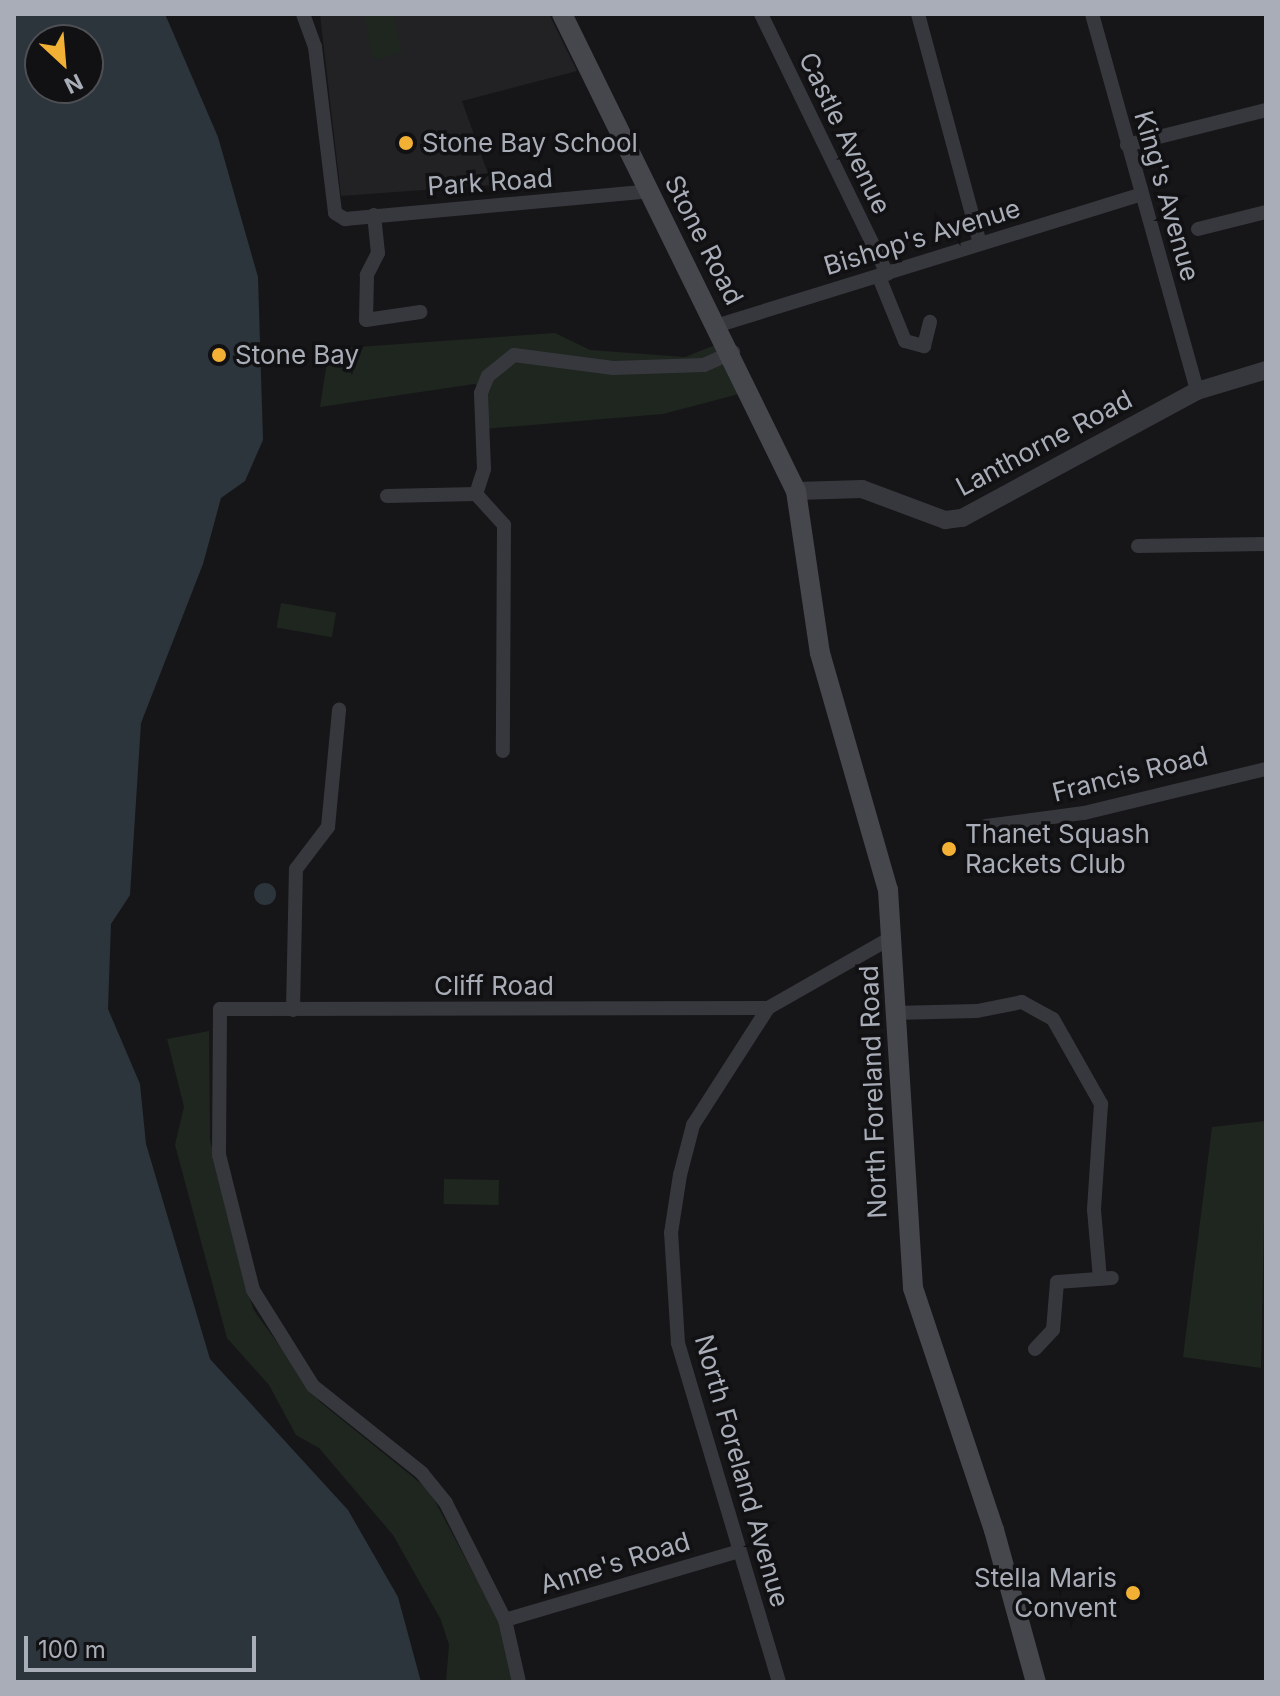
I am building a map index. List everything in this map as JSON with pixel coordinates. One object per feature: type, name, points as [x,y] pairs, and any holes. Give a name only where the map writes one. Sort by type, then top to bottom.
[{"type":"main road","name":"Stone Road","points":[[562,14],[733,352],[796,491]]},
{"type":"main road","name":"North Foreland Road","points":[[796,491],[820,653],[881,857],[894,936],[893,1013],[913,1288],[994,1530],[1036,1682]]},
{"type":"street","name":"Park Road","points":[[303,14],[315,47],[335,213],[374,215],[650,191]]},
{"type":"street","name":"Castle Avenue","points":[[761,14],[883,275],[905,341],[924,346],[930,322]]},
{"type":"street","points":[[918,14],[980,244]]},
{"type":"street","name":"King's Avenue","points":[[1092,14],[1197,391]]},
{"type":"street","points":[[1127,145],[1265,115]]},
{"type":"street","name":"Bishop's Avenue","points":[[719,325],[1140,195]]},
{"type":"street","points":[[1198,229],[1266,212]]},
{"type":"street","points":[[374,215],[378,253],[367,275],[366,320],[420,312]]},
{"type":"street","points":[[476,494],[484,469],[481,393],[488,376],[514,355],[613,368],[704,365],[733,352]]},
{"type":"street","name":"Lanthorne Road","points":[[796,491],[862,489],[945,520],[962,518],[1197,391],[1266,370]]},
{"type":"street","points":[[387,496],[476,494],[504,525],[503,751]]},
{"type":"street","points":[[1138,546],[1266,544]]},
{"type":"street","points":[[293,1010],[296,869],[328,827],[339,710]]},
{"type":"street","name":"Francis Road","points":[[986,826],[1003,816],[1084,813],[1266,769]]},
{"type":"street","name":"North Foreland Avenue","points":[[779,1682],[678,1343],[671,1233],[693,1125],[768,1008],[894,936]]},
{"type":"street","points":[[893,1013],[977,1011],[1022,1002],[1053,1019],[1101,1104],[1094,1210],[1106,1279],[1057,1282],[1053,1330],[1035,1349]]},
{"type":"street","name":"Cliff Road","points":[[505,1620],[430,1482],[313,1386],[265,1316],[229,1216],[219,1155],[220,1009],[768,1008]]},
{"type":"street","name":"Anne's Road","points":[[505,1620],[739,1551]]},
{"type":"street","points":[[505,1620],[519,1682]]},
{"type":"shaded area","points":[[14,14],[165,14],[218,137],[258,277],[263,440],[245,481],[221,498],[203,564],[141,723],[130,895],[111,924],[108,1009],[140,1084],[146,1144],[210,1359],[348,1510],[398,1597],[421,1682],[14,1682]]},
{"type":"shaded area","name":"Stone Bay School","points":[[320,14],[549,14],[577,71],[462,101],[492,185],[341,196]]},
{"type":"shaded area","points":[[364,14],[393,14],[402,53],[373,60]]},
{"type":"shaded area","points":[[555,333],[590,350],[685,357],[715,345],[739,394],[663,414],[483,429],[486,389],[474,384],[320,407],[329,349]]},
{"type":"shaded area","points":[[281,603],[336,613],[332,637],[277,628]]},
{"type":"shaded area","points":[[265,883],[273,886],[276,894],[273,902],[265,905],[257,902],[254,894],[257,886]]},
{"type":"shaded area","points":[[209,1031],[210,1140],[253,1309],[320,1402],[429,1490],[502,1627],[514,1682],[446,1682],[449,1645],[441,1620],[393,1535],[319,1448],[296,1435],[269,1385],[227,1338],[175,1145],[184,1107],[167,1039]]},
{"type":"shaded area","points":[[1266,1121],[1261,1368],[1183,1357],[1212,1127]]},
{"type":"shaded area","points":[[444,1179],[499,1180],[499,1205],[444,1204]]},
{"type":"place","name":"Stone Bay School","points":[[406,143]]},
{"type":"place","name":"Stone Bay","points":[[219,355]]},
{"type":"place","name":"Thanet Squash Rackets Club","points":[[949,849]]},
{"type":"place","name":"Stella Maris Convent","points":[[1133,1593]]}]
